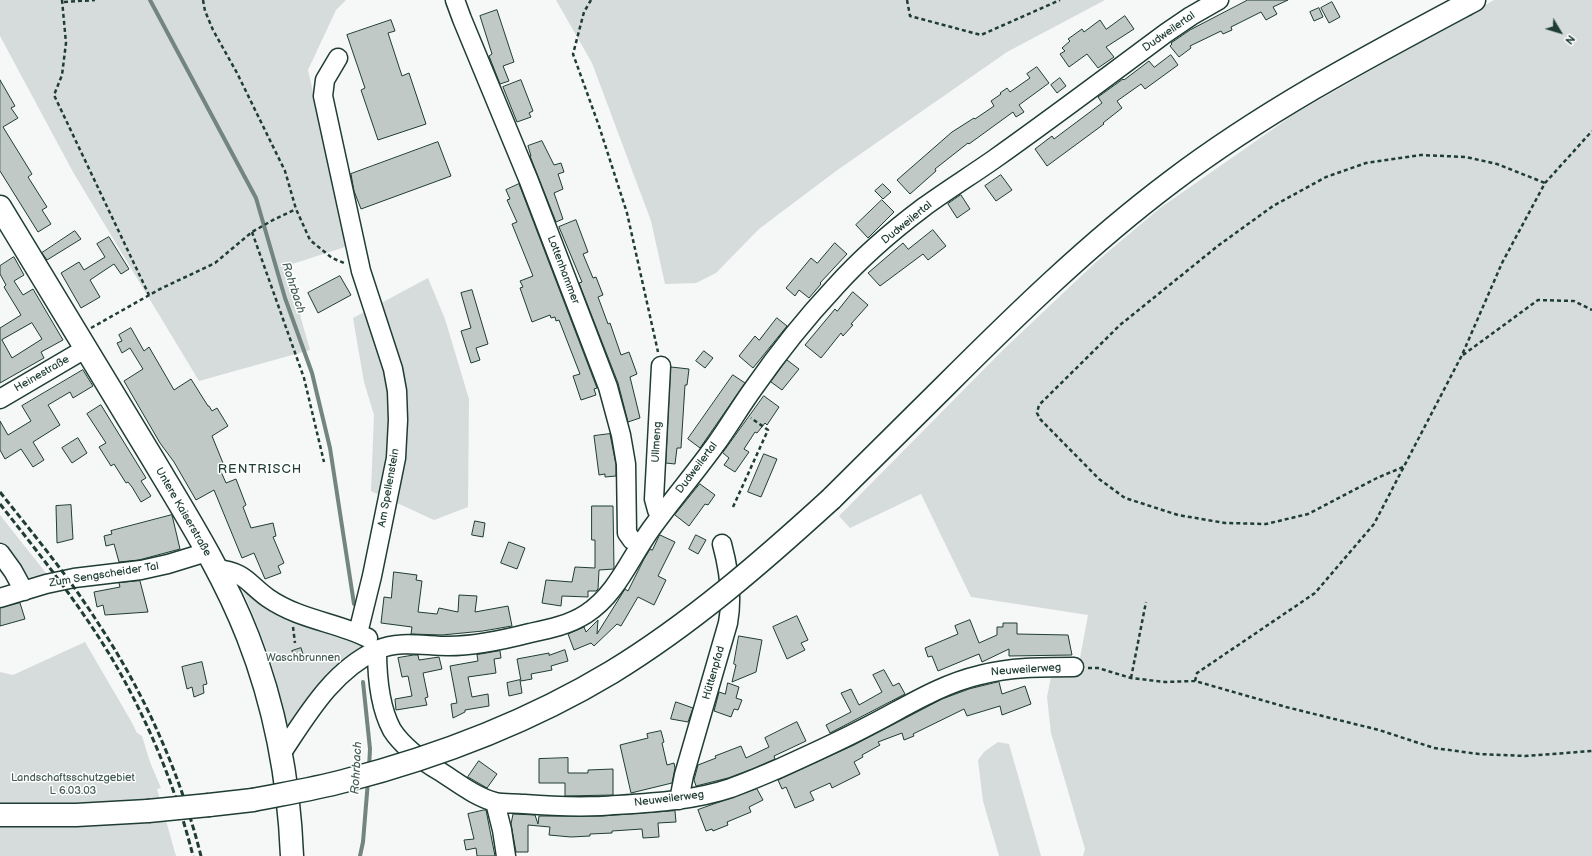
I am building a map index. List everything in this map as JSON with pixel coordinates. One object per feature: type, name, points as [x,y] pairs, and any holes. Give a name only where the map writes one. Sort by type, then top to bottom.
[{"type":"main road","points":[[0,815],[76,815],[148,811],[253,800],[343,781],[414,760],[489,733],[525,718],[563,699],[611,672],[666,637],[722,595],[771,554],[831,499],[1046,288],[1137,209],[1170,183],[1239,134],[1350,66],[1474,0]]},
{"type":"main road","name":"Untere Kaiserstraße","points":[[0,207],[212,560],[248,636],[270,709],[281,754],[288,797],[292,851]]},
{"type":"street","name":"Lottenhammer","points":[[455,0],[529,181],[608,387],[622,434],[626,464],[627,533],[632,540],[639,545]]},
{"type":"street","name":"Dudweilertal","points":[[660,516],[696,472],[778,354],[808,317],[836,285],[890,234],[924,207],[994,159],[1166,33],[1191,16],[1220,0]]},
{"type":"street","name":"Am Spellenstein","points":[[338,58],[325,80],[323,96],[362,271],[393,369],[397,391],[398,420],[396,458],[372,576],[358,633]]},
{"type":"street","name":"Heinestraße","points":[[0,399],[81,343]]},
{"type":"street","name":"Ullmeng","points":[[660,516],[654,499],[661,366]]},
{"type":"street","points":[[281,754],[315,702],[340,676],[377,650],[408,644],[447,646],[476,645],[540,631],[571,622],[585,615],[599,604],[610,592],[639,545],[660,516]]},
{"type":"street","name":"Hüttenpfad","points":[[679,800],[684,775],[720,655],[731,607],[730,580],[722,544]]},
{"type":"street","points":[[0,553],[14,571],[24,591]]},
{"type":"street","points":[[212,560],[228,570],[240,574],[268,598],[291,611],[358,633],[370,639],[377,650]]},
{"type":"street","name":"Zum Sengscheider Tal","points":[[0,598],[74,578],[212,560]]},
{"type":"street","name":"Neuweilerweg","points":[[377,650],[377,669],[381,698],[392,730],[410,749],[437,770],[478,795],[496,802],[585,807],[679,800],[711,794],[755,778],[824,749],[933,692],[963,679],[996,671],[1028,668],[1074,667]]},
{"type":"street","points":[[496,802],[506,856]]},
{"type":"path","points":[[95,0],[63,1],[66,43],[62,75],[54,95],[149,295]]},
{"type":"path","points":[[203,0],[205,11],[213,30],[238,73],[285,171],[296,209],[310,240],[332,258],[362,271]]},
{"type":"path","points":[[591,0],[584,12],[573,54],[599,126],[627,213],[661,366]]},
{"type":"path","points":[[907,0],[910,16],[981,35],[1060,0]]},
{"type":"path","points":[[1195,681],[1197,673],[1315,593],[1374,524],[1462,355],[1502,262],[1545,183],[1592,131]]},
{"type":"path","points":[[1404,467],[1377,478],[1308,514],[1266,524],[1225,523],[1178,515],[1125,498],[1099,480],[1040,419],[1037,413],[1039,405],[1120,325],[1219,245],[1273,206],[1326,177],[1366,163],[1421,155],[1466,157],[1497,164],[1545,183]]},
{"type":"path","points":[[81,343],[149,295],[215,263],[252,232],[296,209]]},
{"type":"path","points":[[252,232],[304,378],[324,462]]},
{"type":"path","points":[[1462,355],[1538,300],[1574,301],[1592,310]]},
{"type":"path","points":[[733,507],[768,430],[739,409]]},
{"type":"path","points":[[1131,678],[1146,602]]},
{"type":"path","points":[[1074,667],[1098,668],[1131,678],[1165,682],[1195,681],[1286,707],[1379,730],[1434,748],[1479,754],[1525,756],[1592,751]]},
{"type":"green space","points":[[0,0],[346,0],[336,10],[308,70],[348,246],[286,266],[310,350],[199,381],[73,172],[0,36]]},
{"type":"green space","points":[[556,0],[1105,0],[1007,52],[836,171],[759,229],[716,273],[696,283],[665,284],[651,221],[592,63]]},
{"type":"green space","points":[[1494,0],[1592,0],[1592,856],[1083,856],[1085,849],[1051,733],[1047,697],[1051,677],[1077,674],[1088,615],[971,597],[921,494],[850,528],[839,516],[1003,350],[1096,262],[1160,208],[1296,113]]},
{"type":"green space","points":[[428,278],[445,319],[469,399],[468,507],[434,520],[371,491],[374,415],[364,382],[353,318]]},
{"type":"green space","points":[[0,515],[49,577],[31,579],[26,574],[0,541]]},
{"type":"green space","name":"Waschbrunnen","points":[[240,584],[257,598],[294,622],[365,647],[291,725],[286,724],[283,705],[273,670]]},
{"type":"green space","name":"Landschaftsschutzgebiet L 6.03.03","points":[[85,642],[137,733],[142,736],[150,762],[161,788],[157,789],[176,856],[0,856],[0,672],[13,675]]},
{"type":"green space","points":[[998,742],[1009,744],[1041,856],[999,856],[983,801],[978,760],[984,752]]},
{"type":"building","points":[[1248,0],[1288,0],[1273,7],[1277,14],[1266,20],[1261,12],[1231,27],[1232,30],[1223,34],[1221,31],[1190,46],[1191,48],[1179,57],[1170,46],[1172,44],[1171,43],[1190,30]]},
{"type":"building","points":[[1332,2],[1340,17],[1329,23],[1321,8]]},
{"type":"building","points":[[1319,8],[1323,17],[1314,21],[1310,12]]},
{"type":"building","points":[[497,10],[514,62],[503,66],[509,81],[500,84],[489,56],[492,54],[480,16]]},
{"type":"building","points":[[1125,16],[1134,29],[1106,47],[1114,57],[1098,68],[1087,54],[1069,67],[1060,54],[1065,51],[1062,48],[1070,41],[1068,39],[1082,29],[1084,32],[1100,20],[1106,29]]},
{"type":"building","points":[[391,20],[395,31],[388,33],[402,76],[409,73],[426,124],[378,140],[361,90],[365,88],[347,35]]},
{"type":"building","points":[[1171,55],[1178,65],[1145,89],[1141,84],[1117,101],[1122,108],[1103,123],[1104,124],[1047,166],[1035,149],[1052,136],[1054,139],[1102,103],[1098,97],[1149,61],[1154,67]]},
{"type":"building","points":[[1037,67],[1049,83],[1019,105],[1024,112],[1016,117],[1013,112],[969,144],[968,143],[935,169],[936,171],[910,194],[897,180],[952,132],[994,106],[991,101],[1001,94],[1000,93],[1007,88],[1010,92],[1030,78],[1027,74]]},
{"type":"building","points":[[1060,78],[1066,86],[1057,93],[1051,85]]},
{"type":"building","points":[[0,80],[15,106],[11,108],[18,118],[3,127],[32,174],[28,177],[47,207],[42,210],[51,224],[38,232],[0,171]]},
{"type":"building","points":[[521,80],[533,111],[529,113],[531,117],[517,122],[503,87]]},
{"type":"building","points":[[542,141],[554,165],[561,163],[564,172],[558,174],[563,189],[554,193],[563,219],[556,222],[530,156],[528,146]]},
{"type":"building","points":[[438,142],[451,176],[361,209],[354,191],[351,174]]},
{"type":"building","points":[[1001,175],[1012,190],[996,201],[985,186]]},
{"type":"building","points":[[519,184],[597,388],[594,389],[596,395],[581,400],[573,376],[580,374],[559,320],[556,321],[555,317],[551,318],[550,315],[532,322],[520,288],[523,287],[520,281],[533,276],[512,224],[517,222],[507,200],[510,199],[506,190]]},
{"type":"building","points":[[883,184],[891,192],[883,199],[875,191]]},
{"type":"building","points":[[961,195],[970,209],[957,218],[948,204]]},
{"type":"building","points":[[882,200],[894,212],[868,238],[856,225]]},
{"type":"building","points":[[576,220],[588,252],[583,254],[593,278],[596,277],[603,295],[598,297],[608,324],[610,323],[621,355],[629,352],[637,374],[630,377],[640,418],[628,422],[618,383],[579,283],[582,282],[559,227]]},
{"type":"building","points":[[933,230],[946,246],[928,260],[923,254],[880,286],[868,273],[903,243],[908,249]]},
{"type":"building","points":[[75,231],[81,239],[47,260],[42,253]]},
{"type":"building","points":[[109,237],[129,269],[121,274],[114,264],[90,280],[100,297],[81,308],[61,273],[79,262],[84,270],[105,257],[97,244]]},
{"type":"building","points":[[835,243],[847,254],[820,283],[821,284],[809,298],[799,290],[795,296],[786,288],[811,258],[817,263]]},
{"type":"building","points":[[14,257],[24,275],[14,281],[23,295],[33,289],[63,340],[41,352],[44,358],[0,383],[0,328],[21,315],[4,287],[6,285],[0,274],[0,266]],"holes":[[[32,323],[42,339],[12,358],[2,340]]]},
{"type":"building","points":[[340,276],[351,295],[318,313],[308,293]]},
{"type":"building","points":[[472,290],[488,344],[476,348],[480,360],[471,363],[461,331],[471,328],[461,293]]},
{"type":"building","points":[[853,292],[868,305],[851,324],[853,325],[843,336],[841,333],[821,358],[805,345],[835,309],[837,311]]},
{"type":"building","points":[[777,318],[787,326],[753,368],[739,356],[755,336],[759,340]]},
{"type":"building","points":[[131,328],[144,351],[149,347],[174,390],[191,379],[212,411],[217,408],[228,426],[212,436],[223,463],[218,465],[226,483],[236,479],[246,505],[243,507],[251,528],[273,523],[276,536],[273,537],[284,563],[278,566],[281,573],[265,579],[254,553],[242,558],[214,490],[196,500],[174,462],[160,443],[124,381],[143,369],[130,348],[122,353],[117,343],[122,341],[119,335]]},
{"type":"building","points":[[704,351],[713,358],[705,368],[696,361]]},
{"type":"building","points":[[787,360],[799,369],[782,390],[771,382]]},
{"type":"building","points":[[671,367],[689,369],[687,385],[685,385],[681,448],[677,448],[675,464],[666,463]]},
{"type":"building","points":[[83,370],[93,386],[73,398],[70,392],[48,405],[60,425],[33,442],[44,460],[33,467],[21,449],[5,459],[0,450],[0,421],[8,435],[31,421],[22,406]]},
{"type":"building","points":[[733,375],[745,383],[700,448],[688,439]]},
{"type":"building","points":[[764,396],[779,407],[767,425],[765,423],[757,433],[755,432],[744,449],[749,452],[735,472],[724,465],[729,458],[723,453]]},
{"type":"building","points":[[101,405],[146,478],[141,481],[151,496],[141,502],[132,487],[128,482],[126,483],[114,464],[111,466],[99,447],[106,443],[87,414]]},
{"type":"building","points":[[610,434],[616,465],[616,476],[605,477],[605,474],[599,475],[594,436]]},
{"type":"building","points":[[78,438],[87,453],[72,463],[62,448]]},
{"type":"building","points":[[764,454],[777,459],[761,497],[748,492]]},
{"type":"building","points":[[700,484],[715,495],[708,505],[705,504],[689,526],[675,515]]},
{"type":"building","points":[[71,505],[73,539],[57,543],[56,506]]},
{"type":"building","points":[[592,506],[613,506],[614,569],[599,570],[598,589],[596,591],[588,591],[588,597],[562,596],[561,606],[542,603],[546,580],[572,582],[575,567],[595,568],[595,540],[592,540]]},
{"type":"building","points":[[172,515],[180,549],[139,560],[119,562],[114,544],[106,546],[104,536],[112,534],[111,531]]},
{"type":"building","points":[[475,521],[485,523],[483,537],[472,535]]},
{"type":"building","points":[[660,535],[675,542],[658,576],[666,580],[654,605],[638,597],[621,626],[617,624],[594,646],[591,643],[574,650],[568,634],[584,627],[586,632],[598,620],[597,634],[625,589],[628,591],[644,559],[650,549],[652,550]]},
{"type":"building","points":[[696,535],[706,540],[698,554],[689,549]]},
{"type":"building","points":[[509,542],[525,548],[517,569],[501,563]]},
{"type":"building","points":[[394,572],[417,575],[416,580],[422,581],[418,612],[437,614],[439,608],[458,612],[459,595],[477,596],[475,612],[508,606],[512,626],[483,631],[442,635],[411,634],[412,627],[381,623],[384,597],[391,598]]},
{"type":"building","points":[[140,581],[148,612],[105,615],[103,605],[97,607],[94,592],[120,587],[119,583]]},
{"type":"building","points":[[20,603],[25,619],[0,626],[0,608]]},
{"type":"building","points":[[797,616],[808,640],[801,643],[805,650],[787,659],[773,627]]},
{"type":"building","points":[[970,620],[979,643],[997,635],[997,627],[1003,627],[1003,623],[1017,623],[1017,634],[1068,635],[1072,655],[1009,656],[1009,649],[982,662],[979,654],[938,671],[932,656],[928,657],[925,648],[958,634],[955,626]]},
{"type":"building","points":[[739,636],[762,640],[756,672],[732,682],[736,665],[734,664]]},
{"type":"building","name":"Waschbrunnen","points":[[301,648],[304,657],[295,660],[292,651]]},
{"type":"building","points":[[565,650],[568,661],[551,666],[552,670],[531,674],[532,679],[521,681],[517,659],[549,653],[549,655]]},
{"type":"building","points":[[500,651],[501,658],[494,659],[496,673],[468,677],[472,697],[488,694],[489,706],[465,710],[465,712],[453,718],[451,704],[457,703],[450,666],[478,661],[477,655]]},
{"type":"building","points":[[418,655],[419,660],[439,657],[442,669],[423,673],[428,697],[425,698],[427,705],[396,710],[395,699],[412,696],[408,676],[402,677],[398,658]]},
{"type":"building","points":[[202,662],[207,684],[203,685],[204,693],[194,697],[192,687],[187,689],[182,667]]},
{"type":"building","points":[[884,670],[893,686],[899,683],[905,694],[830,733],[826,725],[851,712],[841,693],[851,689],[859,705],[882,692],[873,675]]},
{"type":"building","points":[[520,680],[522,693],[509,696],[507,683]]},
{"type":"building","points":[[999,682],[1002,694],[1025,686],[1031,704],[1002,715],[1000,706],[967,716],[964,709],[904,740],[902,733],[878,742],[880,745],[862,755],[863,757],[854,762],[860,774],[832,788],[830,783],[810,792],[814,800],[795,808],[786,787],[782,789],[778,780],[854,745],[942,699],[969,689]]},
{"type":"building","points":[[728,683],[739,687],[736,698],[742,700],[738,710],[734,709],[731,717],[714,711],[719,692],[725,694]]},
{"type":"building","points":[[676,702],[693,708],[688,722],[671,719]]},
{"type":"building","points":[[797,722],[806,741],[774,756],[775,759],[752,769],[728,778],[696,786],[694,780],[698,765],[716,758],[715,756],[741,746],[746,758],[769,747],[765,738]]},
{"type":"building","points":[[661,731],[667,765],[674,763],[675,768],[672,783],[631,793],[620,745],[648,738],[647,734]]},
{"type":"building","points":[[568,758],[568,773],[588,773],[588,770],[613,769],[613,795],[565,796],[565,783],[539,783],[539,759]]},
{"type":"building","points":[[479,761],[497,774],[487,788],[468,777]]},
{"type":"building","points":[[757,789],[763,800],[749,807],[751,812],[727,822],[728,825],[713,831],[712,829],[706,831],[698,810]]},
{"type":"building","points":[[486,810],[495,856],[477,856],[476,848],[466,850],[464,840],[474,839],[468,814]]},
{"type":"building","points":[[675,811],[676,822],[658,823],[659,837],[643,838],[642,829],[612,831],[612,833],[590,834],[590,836],[571,837],[549,835],[550,827],[528,825],[528,852],[516,852],[511,824],[513,814],[535,815],[538,824],[539,816],[601,816]]},
{"type":"waterway","name":"Rohrbach","points":[[150,0],[256,198],[285,298],[312,373],[330,448],[354,604]]},
{"type":"waterway","name":"Rohrbach","points":[[363,682],[370,749],[369,768]]},
{"type":"waterway","name":"Rohrbach","points":[[360,856],[363,842],[368,781]]},
{"type":"railway","points":[[0,492],[51,556],[87,606],[131,678],[146,706],[172,765],[183,795],[201,856]]},
{"type":"railway","points":[[0,504],[74,601],[101,641],[127,685],[150,732],[170,781],[193,856]]},
{"type":"district","name":"RENTRISCH","points":[[260,470]]}]
